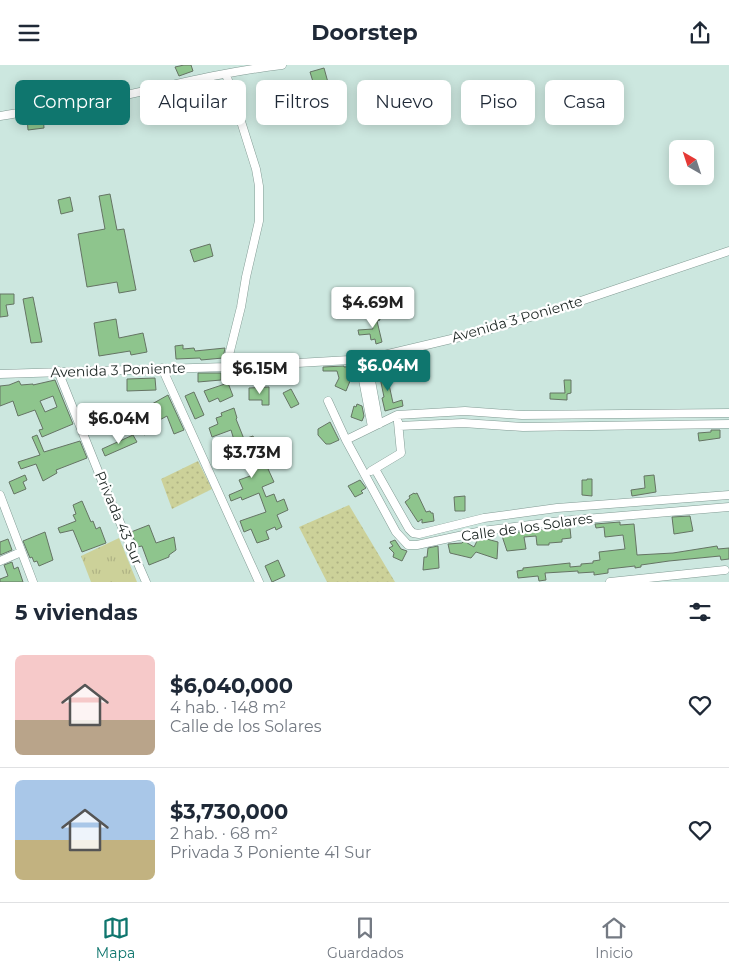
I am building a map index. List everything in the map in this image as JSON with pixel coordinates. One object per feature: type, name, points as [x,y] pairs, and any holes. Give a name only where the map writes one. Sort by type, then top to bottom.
[{"type":"street","points":[[0,116],[100,101],[194,79],[282,65]]},
{"type":"street","points":[[226,74],[256,169],[259,186],[259,221],[226,367]]},
{"type":"street","name":"Avenida 3 Poniente","points":[[0,374],[226,367],[367,359],[481,332],[560,308],[729,251]]},
{"type":"street","points":[[359,359],[376,425]]},
{"type":"street","points":[[367,359],[376,425]]},
{"type":"street","points":[[162,369],[260,582]]},
{"type":"street","name":"Privada 43 Sur","points":[[58,371],[102,481],[146,582]]},
{"type":"street","name":"Calle de los Solares","points":[[328,401],[346,440],[396,533],[408,545],[417,545],[482,531],[561,521],[729,507]]},
{"type":"street","points":[[346,440],[397,415],[465,411],[522,415],[729,413]]},
{"type":"street","points":[[710,413],[710,424]]},
{"type":"street","points":[[365,474],[401,453],[397,415]]},
{"type":"street","points":[[522,415],[522,427]]},
{"type":"street","points":[[399,426],[463,423],[522,427],[729,424]]},
{"type":"street","name":"Calle de los Solares","points":[[375,469],[409,529],[413,533],[419,534],[484,518],[557,508],[729,495]]},
{"type":"street","points":[[0,495],[33,582]]},
{"type":"street","points":[[718,496],[718,507]]},
{"type":"street","points":[[557,508],[561,521]]},
{"type":"street","points":[[0,521],[8,518]]},
{"type":"street","points":[[0,561],[21,552]]},
{"type":"street","points":[[610,582],[687,578],[725,570]]},
{"type":"green space","points":[[198,461],[212,489],[172,509],[161,479]]},
{"type":"green space","points":[[349,505],[395,582],[327,582],[299,527]]},
{"type":"green space","points":[[119,538],[137,582],[91,582],[81,556]]},
{"type":"building","points":[[191,65],[193,71],[179,76],[175,67]]},
{"type":"building","points":[[324,68],[327,80],[312,80],[310,72]]},
{"type":"building","points":[[28,125],[44,125],[44,128],[28,130]]},
{"type":"building","points":[[110,194],[117,230],[124,229],[136,290],[119,293],[117,282],[87,287],[78,234],[105,229],[99,196]]},
{"type":"building","points":[[70,197],[73,211],[61,214],[58,200]]},
{"type":"building","points":[[210,244],[213,256],[194,262],[190,250]]},
{"type":"building","points":[[0,294],[14,294],[14,304],[6,305],[8,316],[0,317]]},
{"type":"building","points":[[33,297],[42,342],[31,343],[23,299]]},
{"type":"building","points":[[378,313],[380,320],[377,321],[382,342],[376,344],[375,339],[371,340],[370,334],[359,335],[358,330],[373,329],[370,318],[372,317],[371,314]]},
{"type":"building","points":[[116,319],[119,338],[143,333],[147,352],[131,355],[130,351],[99,356],[94,323]]},
{"type":"building","points":[[183,345],[183,349],[194,348],[195,351],[225,348],[223,358],[201,360],[200,358],[176,359],[175,346]]},
{"type":"building","points":[[355,366],[356,374],[351,375],[346,391],[335,386],[339,378],[337,371],[323,371],[323,367]]},
{"type":"building","points":[[385,366],[393,403],[402,400],[403,406],[385,411],[378,368]]},
{"type":"building","points":[[198,373],[221,373],[221,380],[198,382]]},
{"type":"building","points":[[155,378],[156,390],[127,391],[127,379]]},
{"type":"building","points":[[55,380],[73,424],[42,437],[39,430],[43,429],[35,410],[18,416],[13,401],[0,406],[0,386],[19,381],[21,385],[33,385]],"holes":[[[53,396],[57,407],[45,412],[40,401]]]},
{"type":"building","points":[[564,380],[571,380],[571,393],[567,394],[567,400],[550,399],[550,393],[565,393]]},
{"type":"building","points":[[228,383],[233,396],[220,402],[218,398],[209,402],[204,391]]},
{"type":"building","points":[[269,387],[269,405],[262,405],[262,400],[249,400],[249,388]]},
{"type":"building","points":[[291,389],[299,404],[291,408],[283,393]]},
{"type":"building","points":[[194,392],[204,415],[195,419],[185,396]]},
{"type":"building","points":[[168,395],[184,430],[174,434],[167,416],[152,424],[155,429],[144,435],[137,421],[141,419],[139,416],[154,408],[152,404]]},
{"type":"building","points":[[357,404],[362,406],[364,416],[362,421],[351,417],[354,406],[356,407]]},
{"type":"building","points":[[234,408],[244,439],[253,436],[274,482],[262,487],[266,497],[274,494],[277,502],[284,499],[288,510],[277,515],[282,527],[276,530],[275,527],[266,531],[269,539],[257,543],[251,529],[244,532],[240,521],[266,512],[259,493],[242,500],[241,497],[231,501],[229,495],[243,489],[239,480],[253,475],[243,447],[237,450],[231,430],[212,437],[209,428],[218,424],[216,418],[222,416],[221,413]]},
{"type":"building","points":[[330,422],[339,440],[326,444],[318,435],[318,429]]},
{"type":"building","points":[[711,430],[720,430],[720,438],[699,441],[698,433],[711,432]]},
{"type":"building","points":[[37,435],[44,452],[80,441],[87,458],[56,470],[57,473],[43,481],[36,464],[21,469],[18,462],[40,455],[32,437]]},
{"type":"building","points":[[133,435],[137,442],[105,456],[102,449]]},
{"type":"building","points":[[25,475],[27,480],[23,482],[26,489],[14,494],[9,482]]},
{"type":"building","points":[[654,475],[656,492],[632,496],[631,490],[645,488],[644,476]]},
{"type":"building","points":[[592,479],[592,496],[582,495],[582,480]]},
{"type":"building","points":[[360,480],[366,488],[361,491],[363,493],[355,497],[348,486]]},
{"type":"building","points":[[414,493],[417,493],[426,512],[430,511],[433,513],[434,521],[422,523],[422,519],[418,522],[405,502]]},
{"type":"building","points":[[465,496],[465,511],[455,511],[454,497]]},
{"type":"building","points":[[82,501],[91,522],[93,521],[96,529],[100,527],[106,543],[82,552],[73,530],[60,533],[58,528],[76,521],[73,515],[76,514],[73,505]]},
{"type":"building","points":[[690,516],[693,531],[674,534],[672,517]]},
{"type":"building","points":[[620,522],[620,525],[634,524],[637,555],[673,553],[717,546],[718,549],[729,548],[729,559],[721,560],[720,556],[669,561],[641,565],[641,567],[635,568],[635,566],[608,569],[608,573],[594,575],[594,572],[578,573],[578,571],[545,573],[546,580],[539,581],[538,576],[518,578],[517,571],[523,570],[523,568],[570,563],[570,567],[581,566],[581,564],[600,560],[599,552],[625,549],[623,535],[605,537],[604,527],[596,528],[595,524]]},
{"type":"building","points":[[149,525],[156,543],[174,537],[176,550],[169,557],[149,565],[142,546],[137,547],[131,532]]},
{"type":"building","points":[[570,528],[571,538],[562,539],[562,542],[537,545],[536,536],[524,537],[526,549],[507,551],[502,534],[546,529]]},
{"type":"building","points":[[45,532],[53,560],[39,566],[37,561],[34,562],[32,557],[30,558],[23,541]]},
{"type":"building","points":[[479,537],[498,542],[497,559],[476,552],[471,558],[450,553],[448,544],[462,543],[464,541],[474,547]]},
{"type":"building","points":[[8,539],[12,550],[0,555],[0,542]]},
{"type":"building","points":[[395,540],[401,549],[407,551],[402,561],[393,557],[394,553],[389,548],[393,546],[390,542]]},
{"type":"building","points":[[438,546],[439,568],[423,570],[424,557],[427,557],[428,548]]},
{"type":"building","points":[[278,560],[285,576],[272,582],[265,566]]},
{"type":"building","points":[[12,562],[14,569],[18,567],[23,582],[0,582],[0,579],[8,576],[4,565]]}]
